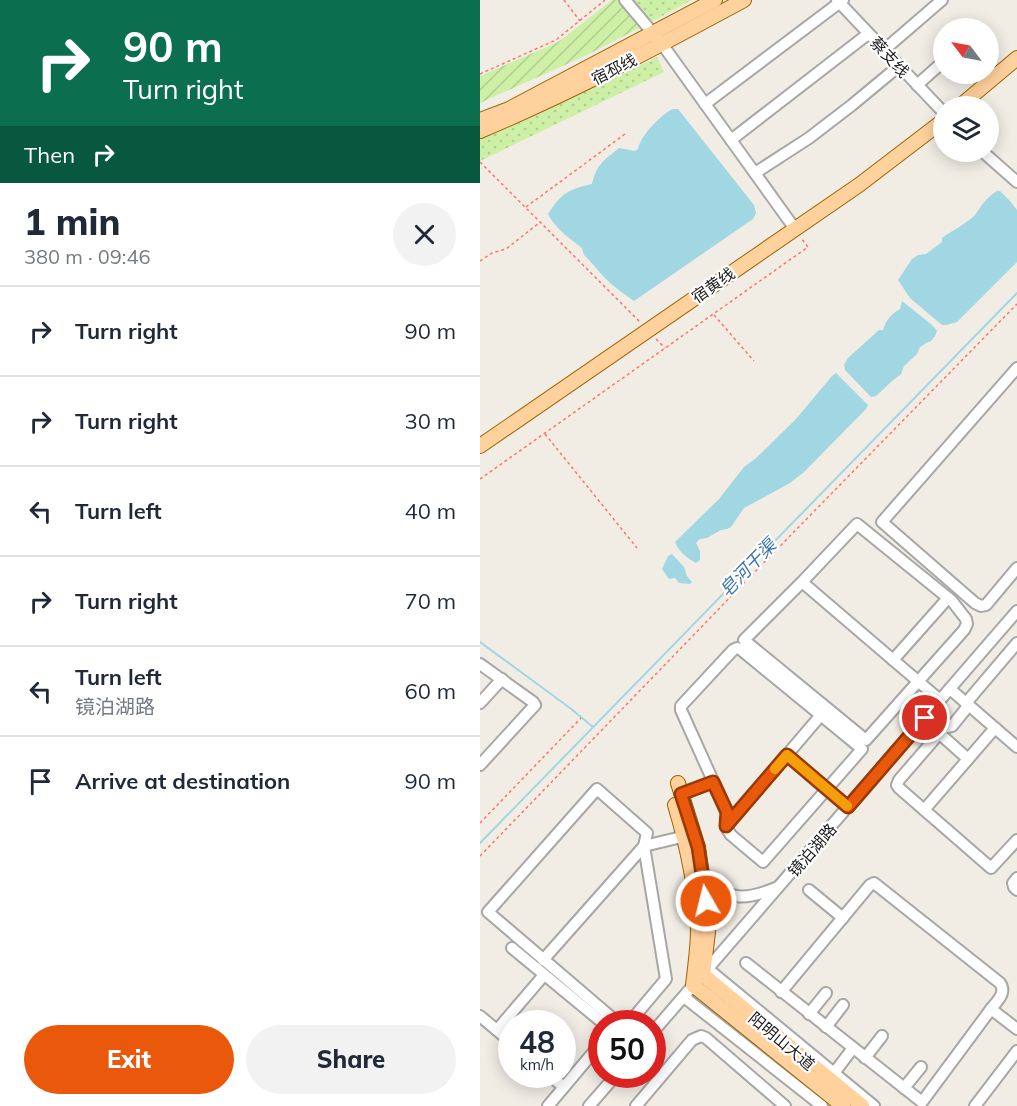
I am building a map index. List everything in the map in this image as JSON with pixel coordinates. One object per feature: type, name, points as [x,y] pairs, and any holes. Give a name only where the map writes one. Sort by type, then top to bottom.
[{"type":"main road","name":"宿邳线","points":[[480,120],[509,110],[714,0]]},
{"type":"main road","name":"宿邳线","points":[[480,131],[532,109],[744,0]]},
{"type":"main road","points":[[972,96],[1017,58]]},
{"type":"main road","name":"宿黄线","points":[[480,446],[795,229],[933,128]]},
{"type":"main road","points":[[676,789],[689,836],[701,976]]},
{"type":"main road","points":[[689,836],[698,847],[709,923],[701,976]]},
{"type":"main road","name":"阳明山大道","points":[[701,976],[832,1076],[862,1106]]},
{"type":"main road","name":"阳明山大道","points":[[701,976],[843,1106]]},
{"type":"street","points":[[625,0],[662,44],[795,229]]},
{"type":"street","points":[[884,50],[942,0]]},
{"type":"street","points":[[705,104],[840,1]]},
{"type":"street","name":"蔡支线","points":[[840,1],[868,34],[933,102]]},
{"type":"street","points":[[731,140],[868,34]]},
{"type":"street","points":[[755,173],[809,138],[898,66]]},
{"type":"street","points":[[917,85],[933,71]]},
{"type":"street","points":[[994,162],[1017,182]]},
{"type":"street","points":[[1017,368],[882,522],[981,606],[986,605],[1017,568]]},
{"type":"street","points":[[857,524],[948,598],[963,614],[967,624],[964,630],[866,740],[744,640],[802,582],[857,524]]},
{"type":"street","points":[[802,582],[940,700]]},
{"type":"street","points":[[893,660],[948,598]]},
{"type":"street","name":"镜泊湖路","points":[[666,1017],[1017,611]]},
{"type":"street","points":[[1017,643],[952,726],[944,728],[897,784],[992,868],[1017,840]]},
{"type":"street","points":[[736,648],[862,749],[763,862],[727,829],[727,812],[713,782],[681,706],[736,648]]},
{"type":"street","points":[[480,664],[535,705],[480,765]]},
{"type":"street","points":[[480,703],[502,680]]},
{"type":"street","points":[[950,689],[1016,744]]},
{"type":"street","points":[[726,826],[821,715]]},
{"type":"street","points":[[924,810],[995,728]]},
{"type":"street","points":[[940,734],[968,759]]},
{"type":"street","points":[[787,755],[848,807]]},
{"type":"street","points":[[676,789],[713,782]]},
{"type":"street","points":[[603,1010],[488,912],[597,789],[647,833],[644,846],[666,979],[640,1010]]},
{"type":"street","points":[[543,960],[644,846],[689,836]]},
{"type":"street","points":[[702,872],[715,886],[734,896],[752,897],[781,886]]},
{"type":"street","points":[[1017,878],[1013,883],[1017,890]]},
{"type":"street","points":[[746,963],[825,1027],[922,1102],[992,1009],[1003,987],[874,883],[782,992]]},
{"type":"street","points":[[809,890],[843,918]]},
{"type":"street","points":[[512,948],[588,1011]]},
{"type":"street","points":[[480,1016],[496,1030],[544,975]]},
{"type":"street","points":[[809,1014],[826,993]]},
{"type":"street","points":[[684,997],[822,1106]]},
{"type":"street","points":[[825,1027],[843,1005]]},
{"type":"street","points":[[992,1009],[1017,1029]]},
{"type":"street","points":[[636,1106],[692,1040],[701,1036],[785,1106]]},
{"type":"street","points":[[865,1058],[882,1036]]},
{"type":"street","points":[[853,1048],[832,1076],[874,1106]]},
{"type":"street","points":[[975,1106],[1017,1051]]},
{"type":"street","points":[[576,1073],[588,1059]]},
{"type":"street","points":[[904,1088],[921,1067]]},
{"type":"street","points":[[548,1106],[563,1088]]},
{"type":"street","points":[[589,1106],[605,1088]]},
{"type":"path","points":[[564,0],[580,21]]},
{"type":"path","points":[[480,74],[556,40],[605,0]]},
{"type":"path","points":[[525,207],[625,134]]},
{"type":"path","points":[[480,162],[665,348]]},
{"type":"path","points":[[480,261],[492,253],[506,249],[540,223]]},
{"type":"path","points":[[480,479],[808,248],[795,229]]},
{"type":"path","points":[[480,856],[1017,304]]},
{"type":"path","points":[[713,314],[754,361]]},
{"type":"path","points":[[544,433],[637,548]]},
{"type":"path","points":[[480,823],[581,718]]},
{"type":"green space","points":[[612,0],[619,0],[643,26],[587,55],[480,103],[480,76],[556,43]]},
{"type":"green space","points":[[633,0],[692,0],[651,22]]},
{"type":"green space","points":[[657,57],[664,72],[480,161],[480,139],[537,115]]},
{"type":"water","points":[[678,109],[754,205],[756,213],[753,219],[634,301],[605,278],[584,255],[582,248],[559,229],[548,214],[566,193],[592,184],[599,167],[613,152],[619,148],[635,151],[655,123],[670,110]]},
{"type":"water","points":[[1000,191],[1017,210],[1017,262],[957,322],[942,325],[910,298],[898,280],[912,259],[926,254],[942,242],[942,238],[971,219],[986,200]]},
{"type":"water","points":[[902,301],[937,331],[931,341],[920,347],[917,354],[904,366],[901,374],[876,396],[871,397],[845,370],[844,365],[848,358],[879,330],[883,330],[889,318],[900,309]]},
{"type":"water","points":[[836,373],[868,405],[866,409],[804,472],[790,483],[744,508],[731,527],[700,539],[696,543],[700,551],[700,560],[696,563],[686,557],[675,542],[719,499],[744,467],[796,419]]},
{"type":"water","points":[[672,554],[684,567],[692,582],[690,584],[679,583],[675,578],[669,579],[662,569],[668,556]]},
{"type":"waterway","name":"皂河干渠","points":[[480,843],[1017,293]]},
{"type":"waterway","points":[[480,642],[593,727]]},
{"type":"slow traffic","points":[[775,769],[787,755],[847,806]]},
{"type":"route","points":[[706,901],[698,847],[681,794],[713,782],[727,812],[726,826],[787,755],[848,807],[925,718]]}]
